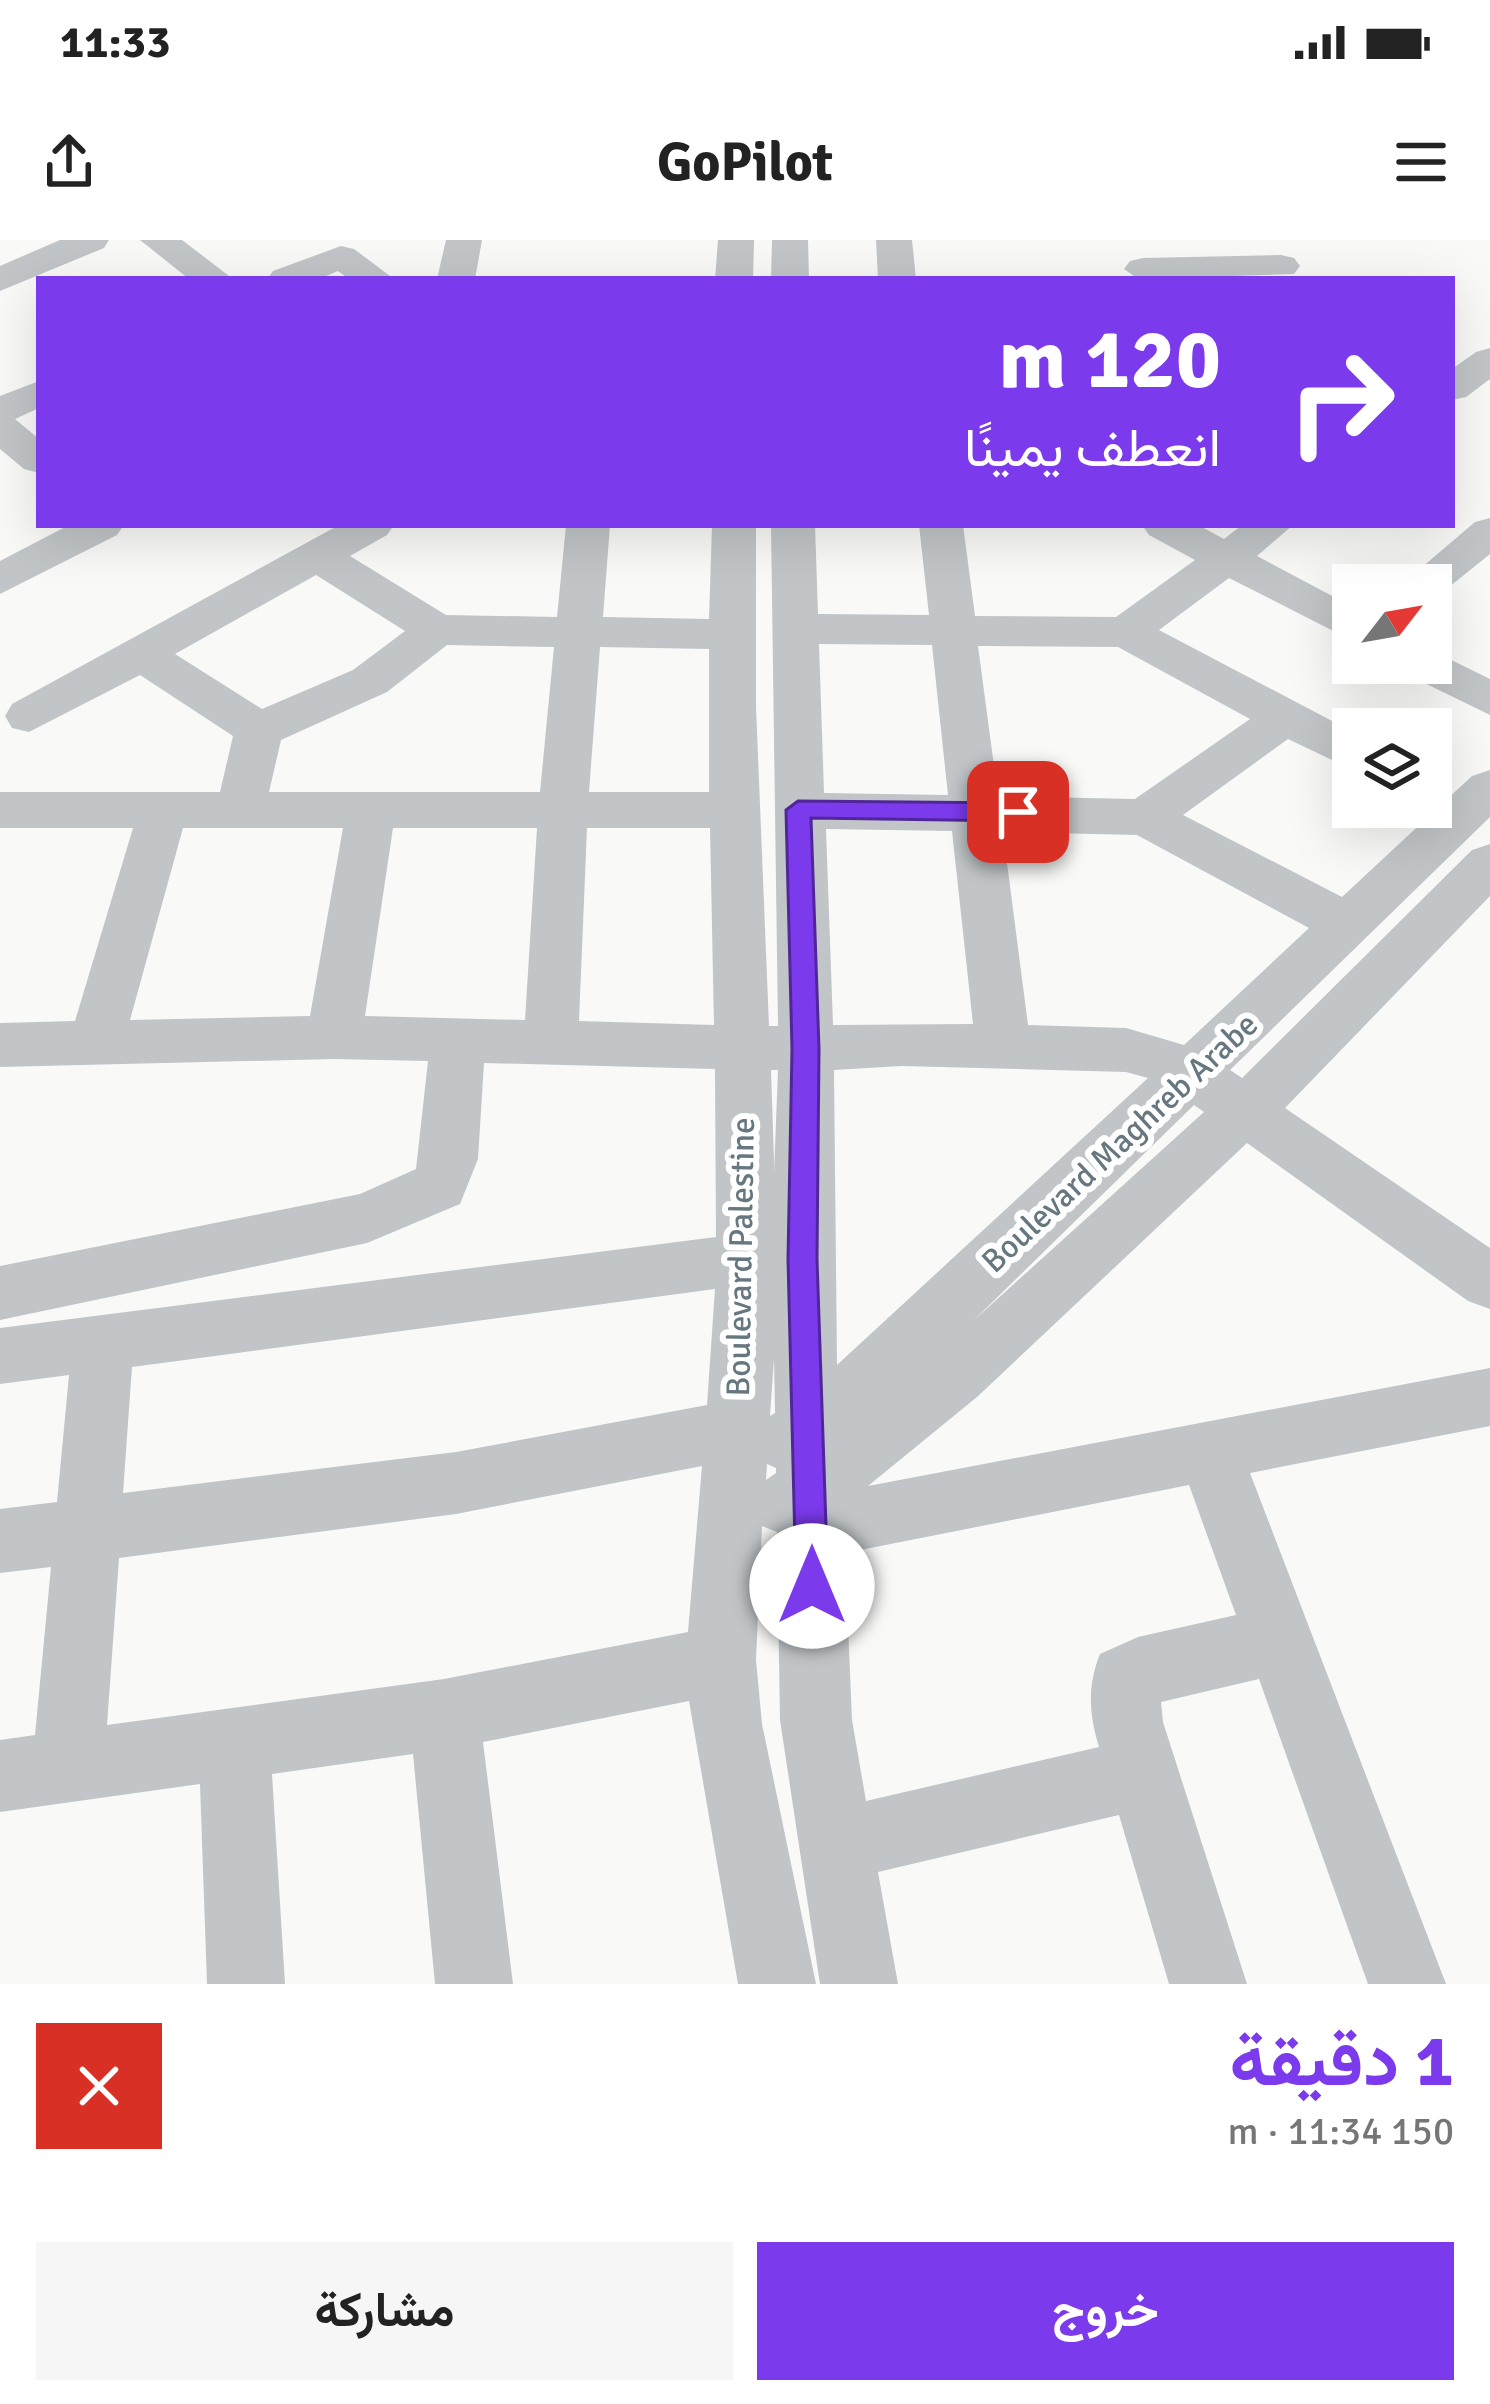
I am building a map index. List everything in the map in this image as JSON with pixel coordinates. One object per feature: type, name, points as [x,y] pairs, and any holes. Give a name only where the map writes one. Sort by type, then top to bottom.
[{"type":"street","points":[[17,284],[91,240]]},
{"type":"street","points":[[158,240],[210,276]]},
{"type":"street","points":[[457,276],[464,240]]},
{"type":"street","points":[[734,276],[736,240]]},
{"type":"street","points":[[790,240],[790,276]]},
{"type":"street","points":[[894,240],[897,276]]},
{"type":"street","points":[[292,276],[342,249],[372,276]]},
{"type":"street","points":[[1141,263],[1285,262]]},
{"type":"street","points":[[1455,385],[1480,359]]},
{"type":"street","points":[[0,411],[36,394]]},
{"type":"street","points":[[0,428],[36,458]]},
{"type":"street","points":[[1455,500],[1490,517]]},
{"type":"street","points":[[0,580],[96,528]]},
{"type":"street","points":[[0,757],[12,731],[14,704],[142,654],[367,528]]},
{"type":"street","points":[[551,1040],[563,807],[588,528]]},
{"type":"street","name":"Boulevard Palestine","points":[[734,528],[731,810],[745,1048],[746,1259],[721,1660],[726,1724],[777,1984]]},
{"type":"street","name":"Boulevard Palestine","points":[[793,528],[806,1049],[802,1259],[816,1720],[859,1984]]},
{"type":"street","points":[[941,528],[1003,1046]]},
{"type":"street","points":[[1169,528],[1332,615]]},
{"type":"street","points":[[1126,632],[1267,528]]},
{"type":"street","points":[[1450,564],[1490,532]]},
{"type":"street","points":[[318,556],[437,630],[730,634]]},
{"type":"street","points":[[796,629],[1126,632],[1332,741]]},
{"type":"street","points":[[259,730],[370,681],[437,630]]},
{"type":"street","points":[[142,654],[259,730]]},
{"type":"street","points":[[1452,679],[1490,699]]},
{"type":"street","points":[[1145,817],[1286,717]]},
{"type":"street","points":[[241,808],[259,730]]},
{"type":"street","points":[[334,1037],[371,808]]},
{"type":"street","points":[[0,809],[731,810]]},
{"type":"street","points":[[798,810],[1145,817],[1349,925]]},
{"type":"street","points":[[96,1042],[163,811]]},
{"type":"street","name":"Boulevard Maghreb Arabe","points":[[733,1480],[806,1429],[925,1326],[1349,925],[1473,816]]},
{"type":"street","name":"Boulevard Maghreb Arabe","points":[[733,1480],[811,1509],[1313,1047],[1473,816]]},
{"type":"street","points":[[0,1045],[334,1037],[745,1048],[1126,1050],[1151,1055],[1194,1075],[1485,1269]]},
{"type":"street","points":[[0,1293],[367,1218],[431,1190],[446,1176],[458,1039]]},
{"type":"street","points":[[0,1356],[746,1259]]},
{"type":"street","points":[[68,1768],[103,1341]]},
{"type":"street","points":[[811,1509],[1210,1453],[1490,1397]]},
{"type":"street","points":[[1210,1453],[1406,1984]]},
{"type":"street","points":[[0,1541],[456,1483],[733,1480]]},
{"type":"street","points":[[1208,1984],[1127,1722],[1125,1679],[1276,1640]]},
{"type":"street","points":[[0,1776],[444,1714],[721,1660]]},
{"type":"street","points":[[444,1714],[474,1984]]},
{"type":"street","points":[[234,1743],[246,1984]]},
{"type":"street","points":[[833,1846],[1143,1773]]},
{"type":"route","points":[[812,1586],[802,1259],[806,1049],[798,810],[1018,812]]}]
